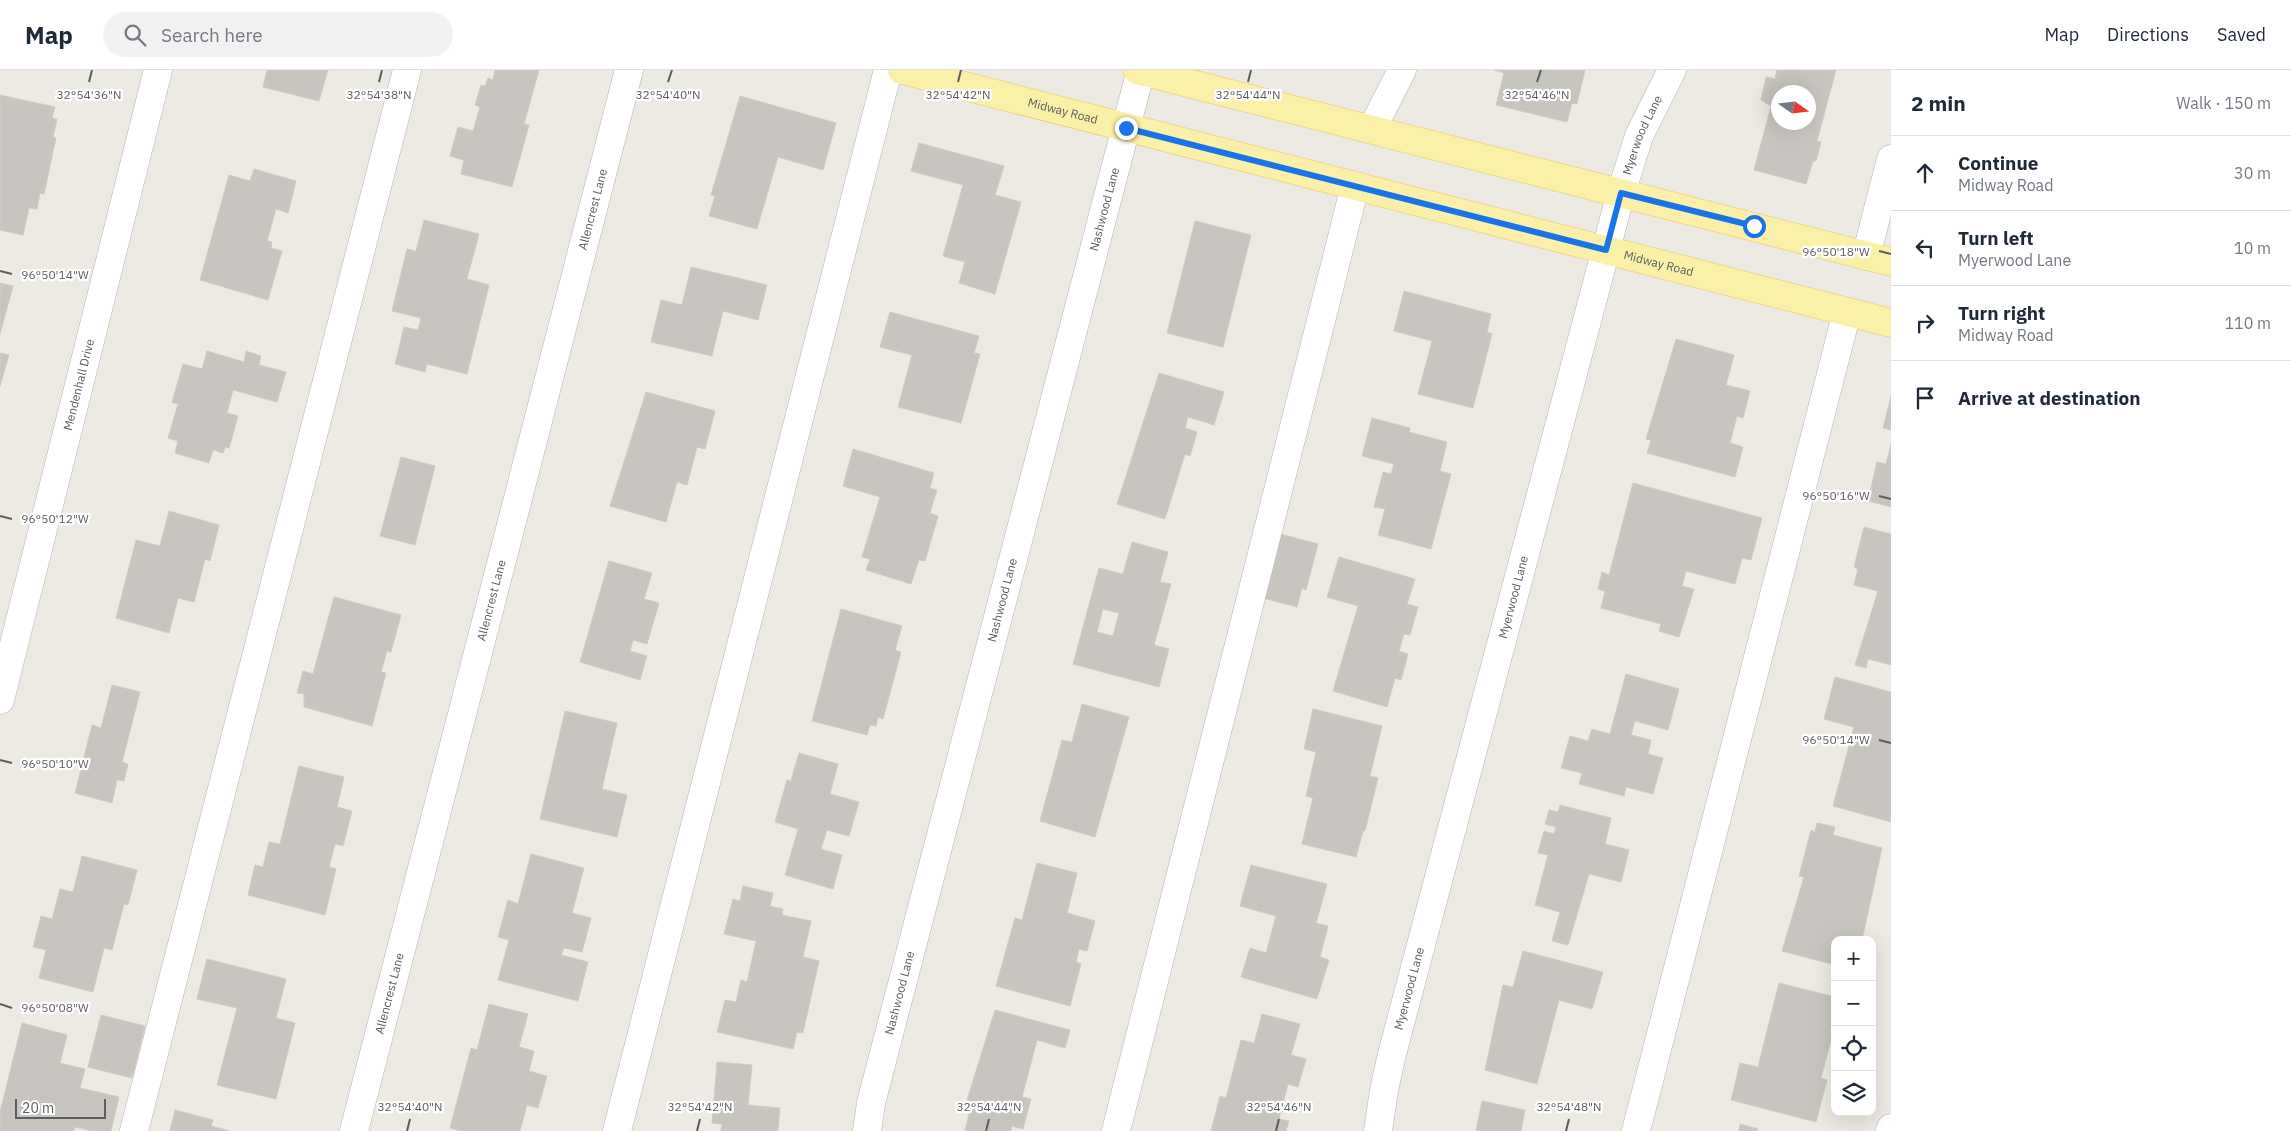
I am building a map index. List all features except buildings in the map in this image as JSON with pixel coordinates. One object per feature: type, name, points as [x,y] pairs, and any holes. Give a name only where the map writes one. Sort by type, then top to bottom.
[{"type":"main road","name":"Midway Road","points":[[902,70],[1891,323]]},
{"type":"main road","points":[[1140,70],[1879,259]]},
{"type":"street","name":"Mendenhall Drive","points":[[0,700],[158,70]]},
{"type":"street","points":[[134,1131],[407,70]]},
{"type":"street","name":"Allencrest Lane","points":[[354,1131],[629,70]]},
{"type":"street","points":[[617,1131],[888,70]]},
{"type":"street","name":"Nashwood Lane","points":[[867,1131],[871,1103],[1140,70]]},
{"type":"street","points":[[1372,129],[1402,70]]},
{"type":"street","name":"Myerwood Lane","points":[[1378,1131],[1392,1054],[1621,193],[1639,136],[1672,70]]},
{"type":"street","points":[[1879,259],[1891,159]]},
{"type":"street","points":[[1116,1131],[1355,186]]},
{"type":"street","points":[[1636,1131],[1847,312]]},
{"type":"route","points":[[1126,128],[1606,250],[1621,193],[1754,226]]}]
